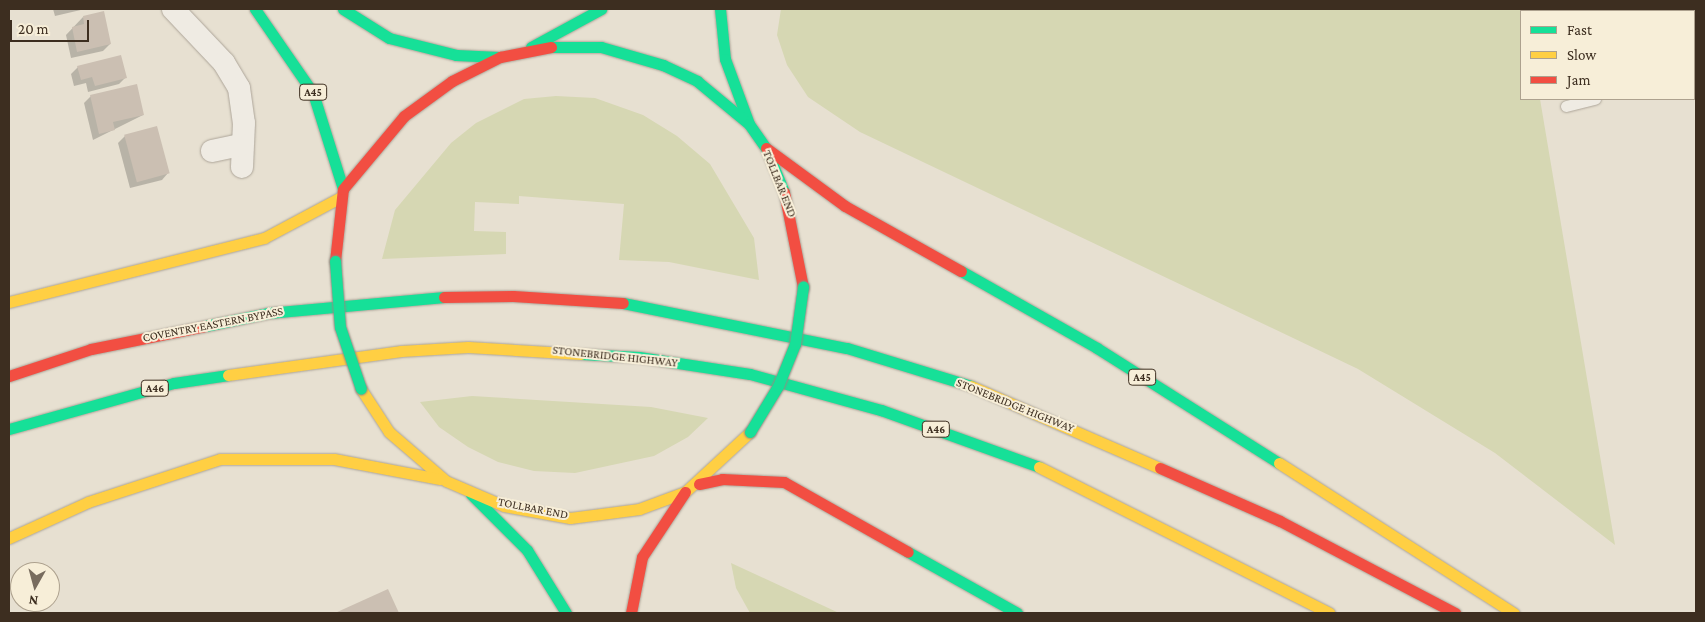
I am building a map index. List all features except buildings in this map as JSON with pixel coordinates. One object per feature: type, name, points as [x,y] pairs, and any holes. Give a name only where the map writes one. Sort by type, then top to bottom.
[{"type":"main road","name":"A45","points":[[255,9],[313,93],[342,193]]},
{"type":"main road","points":[[343,9],[388,38],[456,55],[500,57]]},
{"type":"main road","points":[[523,51],[601,9]]},
{"type":"main road","points":[[720,9],[725,59],[749,124]]},
{"type":"main road","name":"TOLLBAR END","points":[[564,45],[601,47],[638,56],[697,81],[749,124],[766,148],[791,207],[803,287],[795,344],[778,386],[750,432],[699,484],[685,492],[639,509],[570,518],[504,506],[471,494],[446,481],[389,432],[373,411],[350,362],[340,327],[336,261],[342,193],[404,116],[452,81],[500,57],[523,51],[564,45]]},
{"type":"main road","name":"A45","points":[[766,148],[845,206],[1097,348],[1514,613]]},
{"type":"main road","points":[[9,302],[264,238],[342,193]]},
{"type":"main road","name":"COVENTRY EASTERN BYPASS","points":[[9,376],[91,349],[268,313],[418,298],[513,296]]},
{"type":"main road","name":"STONEBRIDGE HIGHWAY","points":[[513,296],[623,303],[720,320],[847,348],[980,389],[1280,521],[1455,613]]},
{"type":"main road","name":"STONEBRIDGE HIGHWAY","points":[[9,429],[174,383],[401,351],[512,348],[639,357],[750,374],[881,410],[1045,469],[1329,613]]},
{"type":"main road","points":[[9,538],[88,502],[220,459],[273,456],[334,459],[446,481]]},
{"type":"main road","points":[[699,484],[722,479],[784,482],[1017,613]]},
{"type":"main road","points":[[631,613],[642,556],[685,492]]},
{"type":"main road","points":[[471,494],[527,550],[566,613]]},
{"type":"street","points":[[173,9],[224,63],[239,88],[244,123],[241,145],[242,167]]},
{"type":"street","points":[[212,151],[241,145]]},
{"type":"lane","points":[[1566,106],[1591,100]]},
{"type":"green space","points":[[781,9],[1524,9],[1520,10],[1520,100],[1540,100],[1615,545],[1495,453],[1358,369],[860,132],[808,97],[787,65],[777,35]]},
{"type":"green space","points":[[556,96],[595,98],[643,115],[677,136],[710,164],[754,238],[759,280],[669,262],[619,260],[624,204],[519,196],[519,204],[475,202],[474,231],[506,232],[506,254],[382,259],[395,210],[451,143],[476,123],[524,99]]},
{"type":"green space","points":[[472,396],[651,407],[708,418],[688,437],[654,456],[575,473],[534,471],[498,462],[468,447],[439,427],[420,402]]},
{"type":"green space","points":[[731,563],[839,613],[750,613],[736,588]]},
{"type":"traffic: fast","points":[[255,9],[313,93],[343,189]]},
{"type":"traffic: fast","points":[[343,9],[389,38],[456,55],[499,57]]},
{"type":"traffic: fast","points":[[531,47],[601,9]]},
{"type":"traffic: fast","points":[[720,9],[725,59],[749,124]]},
{"type":"traffic: fast","points":[[551,47],[601,47],[663,65],[697,81],[749,124],[766,148],[784,192]]},
{"type":"traffic: fast","points":[[335,261],[340,327],[361,389]]},
{"type":"traffic: fast","points":[[961,271],[1097,348],[1279,463]]},
{"type":"traffic: fast","points":[[750,432],[778,386],[795,344],[803,287]]},
{"type":"traffic: fast","points":[[205,326],[268,313],[444,297]]},
{"type":"traffic: fast","points":[[623,303],[847,348],[971,386]]},
{"type":"traffic: fast","points":[[581,354],[639,357],[750,374],[881,410],[1039,467]]},
{"type":"traffic: fast","points":[[9,429],[174,383],[228,375]]},
{"type":"traffic: fast","points":[[471,494],[527,550],[566,613]]},
{"type":"traffic: fast","points":[[908,552],[1017,613]]},
{"type":"traffic: slow","points":[[9,302],[264,238],[341,197]]},
{"type":"traffic: slow","points":[[228,375],[401,351],[468,347],[581,354]]},
{"type":"traffic: slow","points":[[971,386],[1160,468]]},
{"type":"traffic: slow","points":[[361,389],[389,432],[446,481],[504,506],[570,518],[639,509],[685,492],[750,432]]},
{"type":"traffic: slow","points":[[9,538],[88,502],[220,459],[334,459],[440,479]]},
{"type":"traffic: slow","points":[[1279,463],[1514,613]]},
{"type":"traffic: slow","points":[[1039,467],[1329,613]]},
{"type":"traffic: jam","points":[[335,261],[343,189],[404,116],[452,81],[500,57],[551,47]]},
{"type":"traffic: jam","points":[[766,148],[845,206],[961,271]]},
{"type":"traffic: jam","points":[[784,192],[803,287]]},
{"type":"traffic: jam","points":[[444,297],[513,296],[623,303]]},
{"type":"traffic: jam","points":[[9,376],[91,349],[205,326]]},
{"type":"traffic: jam","points":[[1160,468],[1280,521],[1455,613]]},
{"type":"traffic: jam","points":[[699,484],[722,479],[784,482],[908,552]]},
{"type":"traffic: jam","points":[[631,613],[642,557],[685,492]]}]
